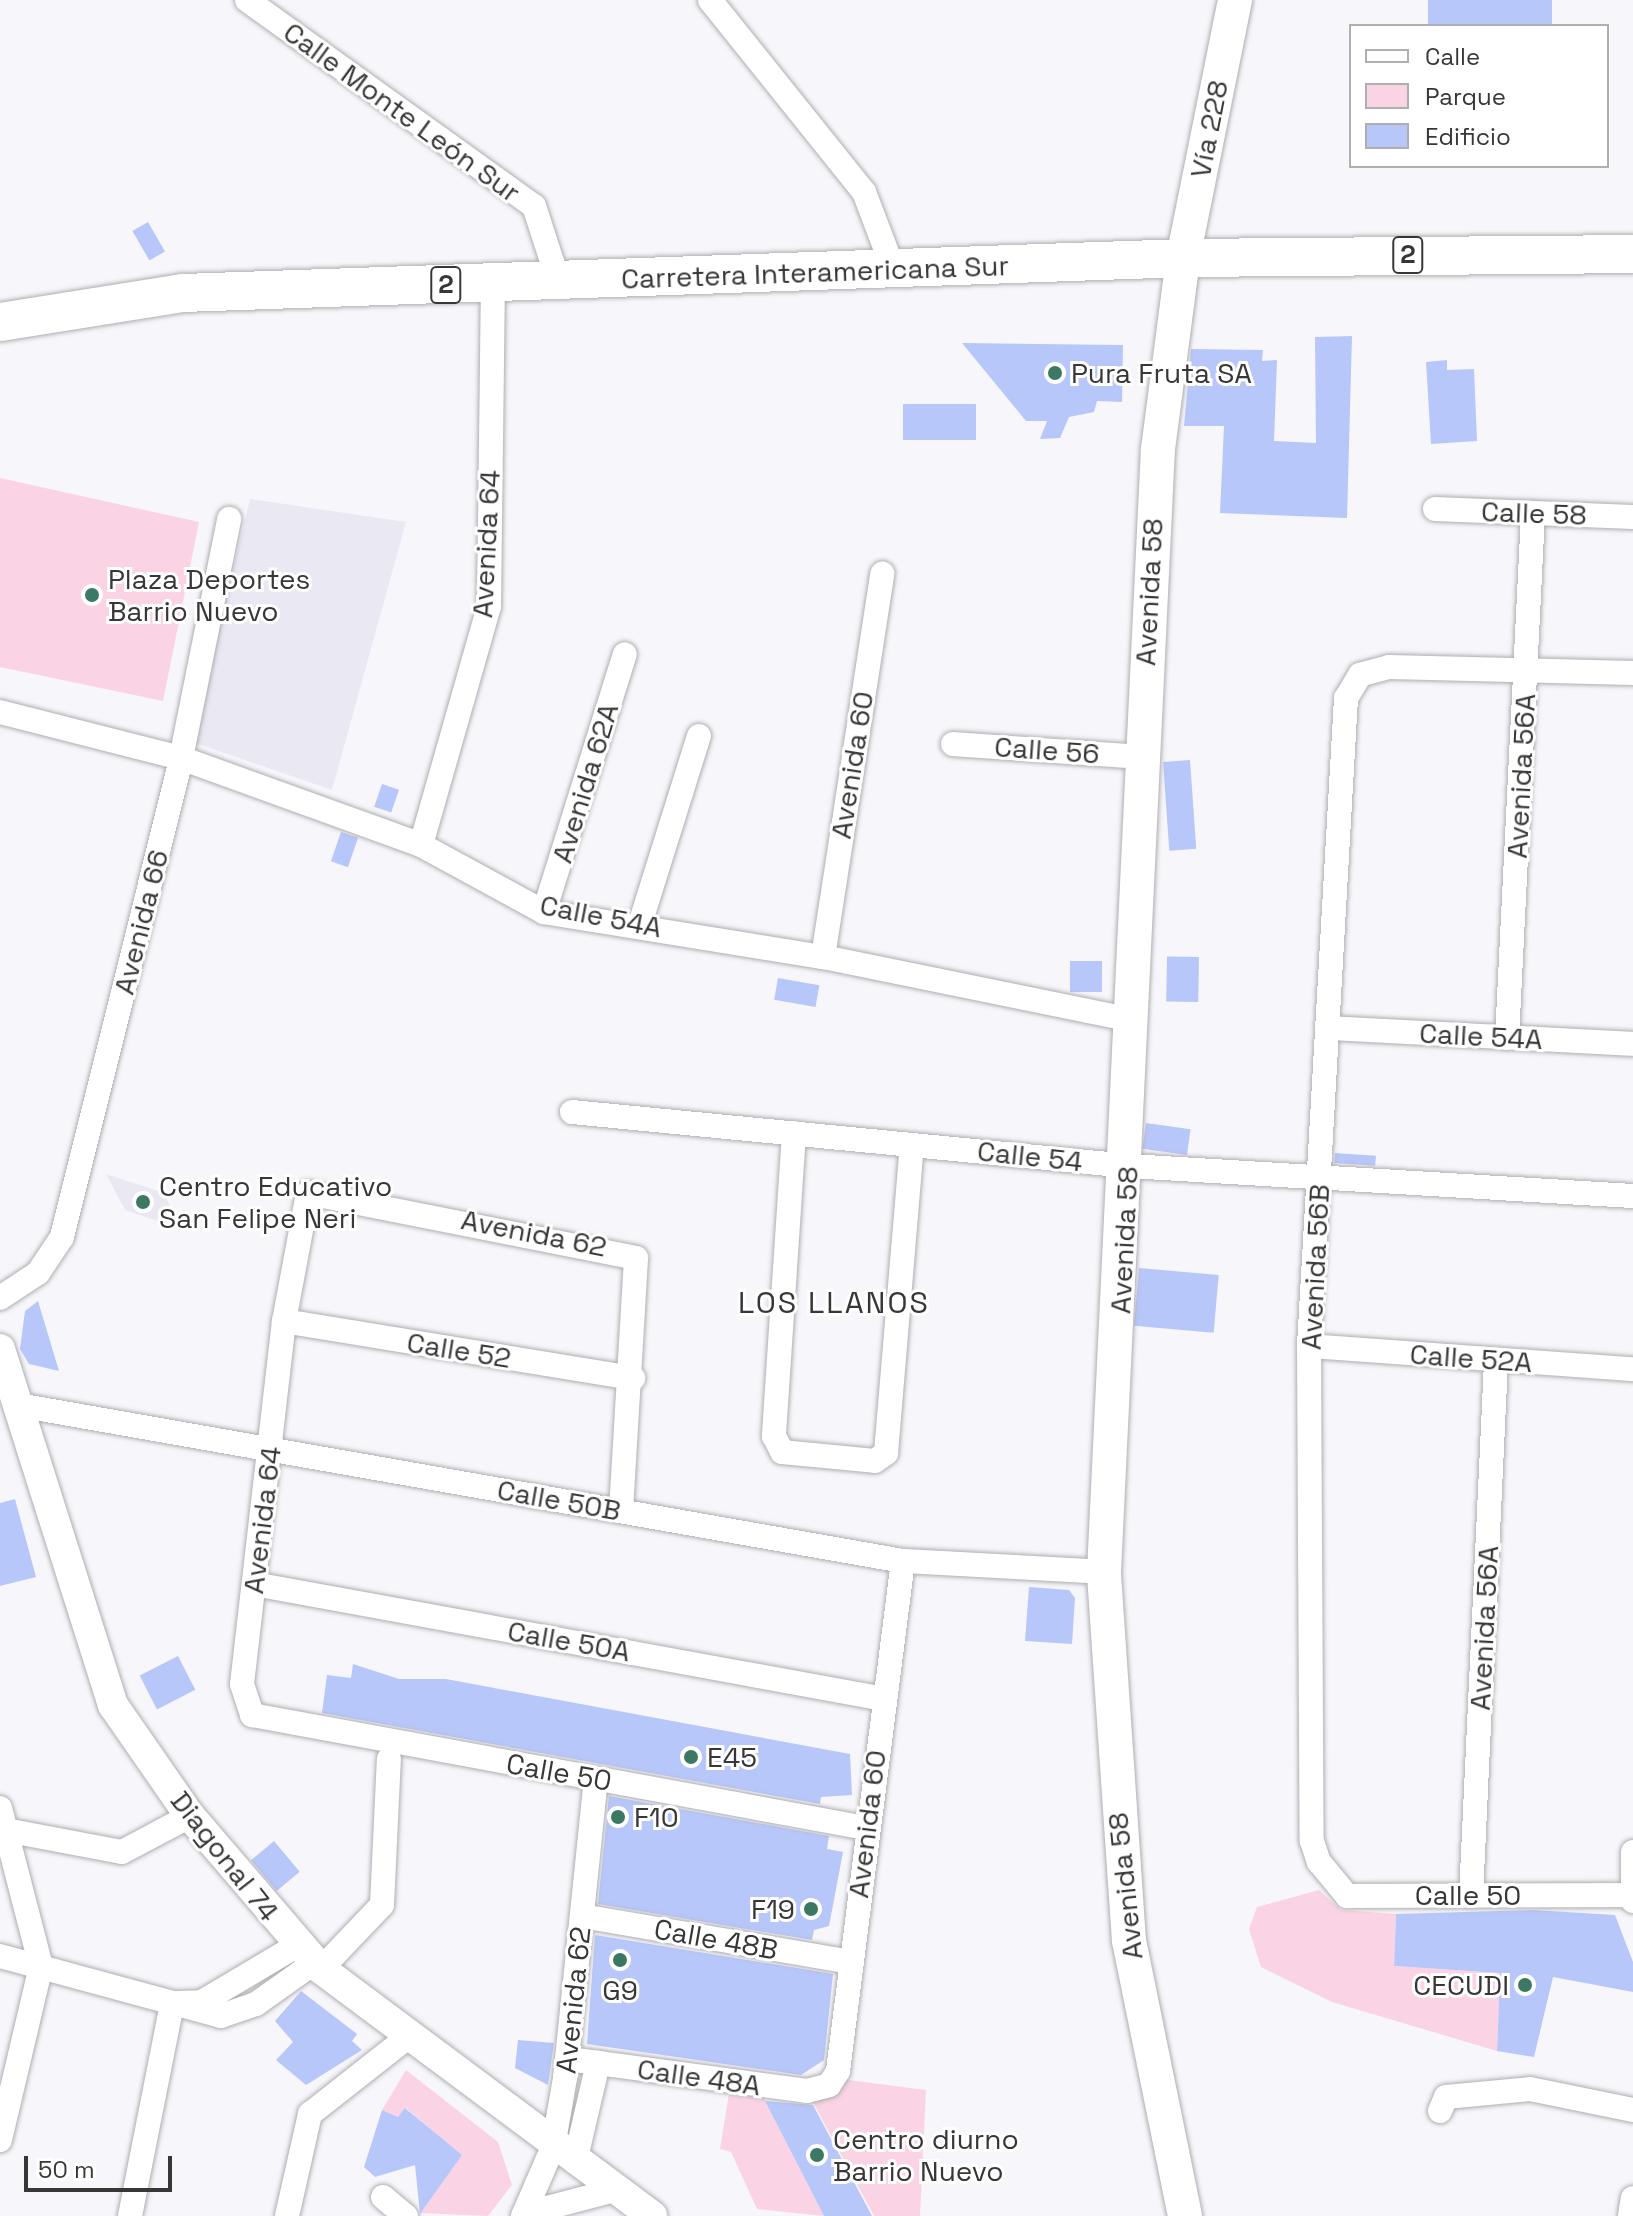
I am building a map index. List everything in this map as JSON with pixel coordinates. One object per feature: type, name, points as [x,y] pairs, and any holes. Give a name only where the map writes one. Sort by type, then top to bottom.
[{"type":"highway","name":"Carretera Interamericana Sur","points":[[0,322],[183,293],[894,271],[1183,258],[1633,254]]},
{"type":"main road","name":"Vía 228","points":[[1183,258],[1235,0]]},
{"type":"main road","name":"Avenida 58","points":[[1183,258],[1158,449],[1142,757],[1129,1166],[1104,1572],[1129,1941],[1185,2216]]},
{"type":"street","name":"Calle Monte León Sur","points":[[247,0],[534,206],[558,280]]},
{"type":"street","points":[[710,0],[864,192],[894,271]]},
{"type":"street","name":"Avenida 64","points":[[421,845],[489,606],[493,283]]},
{"type":"street","name":"Calle 58","points":[[1435,509],[1633,517]]},
{"type":"street","name":"Avenida 56A","points":[[1507,1038],[1533,513]]},
{"type":"street","name":"Avenida 66","points":[[0,1298],[38,1273],[62,1237],[181,758],[229,519]]},
{"type":"street","name":"Avenida 60","points":[[823,957],[882,574]]},
{"type":"street","name":"Avenida 62A","points":[[544,912],[625,654]]},
{"type":"street","name":"Avenida 56B","points":[[1319,1862],[1312,1841],[1309,1346],[1346,698],[1360,675],[1389,667],[1527,671]]},
{"type":"street","points":[[1527,671],[1633,673]]},
{"type":"street","name":"Calle 54A","points":[[0,712],[181,758],[421,845],[544,912],[640,924],[823,957],[1133,1020]]},
{"type":"street","points":[[640,924],[699,736]]},
{"type":"street","name":"Calle 56","points":[[953,744],[1142,757]]},
{"type":"street","name":"Calle 54A","points":[[1329,1028],[1633,1044]]},
{"type":"street","name":"Calle 54","points":[[572,1112],[1129,1166],[1633,1196]]},
{"type":"street","points":[[794,1133],[774,1446],[875,1461],[886,1453],[912,1145]]},
{"type":"street","name":"Avenida 62","points":[[284,1321],[303,1200],[316,1191],[629,1251],[641,1269],[621,1511]]},
{"type":"street","name":"Avenida 64","points":[[252,1715],[242,1684],[284,1321]]},
{"type":"street","name":"Calle 52","points":[[284,1321],[633,1378]]},
{"type":"street","name":"Calle 52A","points":[[1309,1346],[1633,1369]]},
{"type":"street","name":"Diagonal 74","points":[[0,1349],[113,1705],[190,1816],[312,1959],[408,2037],[652,2216]]},
{"type":"street","name":"Avenida 56A","points":[[1471,1896],[1496,1361]]},
{"type":"street","name":"Calle 50B","points":[[18,1405],[903,1561],[1104,1572]]},
{"type":"street","name":"Avenida 60","points":[[829,2085],[838,2071],[866,1828],[903,1561]]},
{"type":"street","name":"Calle 50A","points":[[254,1584],[884,1699]]},
{"type":"street","name":"Calle 50","points":[[252,1715],[866,1828]]},
{"type":"street","points":[[0,1956],[221,2016],[256,2004],[382,1905],[389,1759]]},
{"type":"street","name":"Avenida 62","points":[[564,2154],[568,2059],[596,1779]]},
{"type":"street","points":[[0,1808],[41,1966],[5,2094],[0,2140]]},
{"type":"street","points":[[5,1830],[122,1852],[190,1816]]},
{"type":"street","points":[[1632,1897],[1633,1852]]},
{"type":"street","name":"Calle 50","points":[[1319,1862],[1347,1896],[1632,1897]]},
{"type":"street","name":"Calle 48B","points":[[582,1916],[850,1962]]},
{"type":"street","points":[[130,2216],[172,2003]]},
{"type":"street","points":[[287,2216],[310,2114],[408,2037]]},
{"type":"street","name":"Calle 48A","points":[[568,2059],[807,2091],[829,2085]]},
{"type":"street","name":"Avenida 62","points":[[524,2215],[564,2154],[598,2063]]},
{"type":"street","points":[[1440,2111],[1446,2097],[1530,2089],[1633,2110]]},
{"type":"street","name":"Avenida 62","points":[[524,2215],[615,2190]]},
{"type":"street","points":[[383,2197],[406,2216]]},
{"type":"street","points":[[1630,2216],[1633,2198]]},
{"type":"shaded area","points":[[250,499],[406,522],[332,790],[192,742]]},
{"type":"shaded area","name":"Centro Educativo San Felipe Neri","points":[[106,1174],[164,1193],[172,1211],[160,1222],[125,1210]]},
{"type":"green space","name":"Plaza Deportes Barrio Nuevo","points":[[0,478],[199,522],[163,701],[0,667]]},
{"type":"green space","points":[[1319,1890],[1341,1910],[1396,1914],[1394,1966],[1500,1973],[1497,2051],[1332,2002],[1261,1967],[1249,1929],[1257,1907]]},
{"type":"green space","points":[[406,2070],[498,2142],[512,2185],[488,2216],[421,2213],[461,2155],[406,2108],[398,2117],[382,2110]]},
{"type":"green space","points":[[833,2078],[926,2090],[920,2216],[874,2216],[807,2091]]},
{"type":"green space","points":[[731,2081],[757,2085],[824,2216],[757,2209],[731,2152],[720,2149]]},
{"type":"building","points":[[1428,0],[1552,0],[1552,24],[1428,24]]},
{"type":"building","points":[[148,222],[165,251],[149,260],[132,231]]},
{"type":"building","points":[[1352,336],[1347,518],[1220,513],[1224,426],[1184,426],[1191,349],[1263,350],[1262,361],[1277,360],[1274,441],[1316,443],[1315,337]]},
{"type":"building","name":"Pura Fruta SA","points":[[962,343],[1123,345],[1122,402],[1097,401],[1094,412],[1069,417],[1060,438],[1040,439],[1047,421],[1026,421]]},
{"type":"building","points":[[1447,360],[1447,370],[1474,369],[1477,441],[1431,444],[1426,362]]},
{"type":"building","points":[[903,404],[976,404],[976,440],[903,440]]},
{"type":"building","points":[[1190,760],[1196,849],[1169,851],[1163,762]]},
{"type":"building","points":[[382,784],[399,790],[391,813],[374,807]]},
{"type":"building","points":[[341,832],[358,838],[348,867],[331,861]]},
{"type":"building","points":[[1167,956],[1199,957],[1198,1002],[1166,1001]]},
{"type":"building","points":[[1070,961],[1102,961],[1102,992],[1070,992]]},
{"type":"building","points":[[778,978],[819,985],[816,1007],[774,1000]]},
{"type":"building","points":[[1146,1123],[1191,1129],[1187,1155],[1142,1149]]},
{"type":"building","points":[[1335,1153],[1376,1156],[1375,1166],[1334,1163]]},
{"type":"building","points":[[1139,1268],[1219,1275],[1214,1333],[1134,1326]]},
{"type":"building","points":[[38,1301],[59,1371],[29,1364],[20,1349],[25,1311]]},
{"type":"building","points":[[15,1499],[36,1577],[0,1586],[0,1503]]},
{"type":"building","points":[[1029,1587],[1069,1590],[1075,1598],[1072,1644],[1025,1641]]},
{"type":"building","points":[[178,1656],[195,1690],[157,1709],[140,1676]]},
{"type":"building","points":[[353,1664],[399,1679],[446,1679],[850,1754],[852,1795],[821,1797],[820,1804],[322,1713],[327,1675],[351,1678]]},
{"type":"building","points":[[609,1796],[829,1836],[827,1849],[843,1852],[829,1926],[814,1930],[812,1940],[598,1904]]},
{"type":"building","points":[[274,1841],[300,1872],[277,1891],[251,1860]]},
{"type":"building","name":"CECUDI","points":[[1533,1910],[1615,1915],[1633,1962],[1633,1992],[1553,1977],[1534,2057],[1497,2051],[1500,1973],[1394,1966],[1396,1914]]},
{"type":"building","points":[[595,1935],[833,1974],[824,2060],[801,2075],[587,2044]]},
{"type":"building","points":[[301,1991],[357,2034],[352,2041],[362,2050],[306,2085],[276,2060],[293,2042],[275,2021]]},
{"type":"building","points":[[518,2040],[554,2043],[548,2085],[515,2068]]},
{"type":"building","name":"Centro diurno Barrio Nuevo","points":[[765,2101],[813,2105],[872,2216],[824,2216]]},
{"type":"building","points":[[405,2108],[462,2155],[420,2214],[415,2165],[375,2177],[364,2167],[382,2110],[398,2117]]},
{"type":"place","name":"Pura Fruta SA","points":[[1055,373]]},
{"type":"place","name":"Plaza Deportes Barrio Nuevo","points":[[92,595]]},
{"type":"place","name":"Centro Educativo San Felipe Neri","points":[[143,1202]]},
{"type":"place","name":"E45","points":[[691,1757]]},
{"type":"place","name":"F10","points":[[618,1817]]},
{"type":"place","name":"F19","points":[[811,1909]]},
{"type":"place","name":"G9","points":[[620,1960]]},
{"type":"place","name":"CECUDI","points":[[1525,1985]]},
{"type":"place","name":"Centro diurno Barrio Nuevo","points":[[817,2155]]},
{"type":"district","name":"LOS LLANOS","points":[[834,1303]]}]
